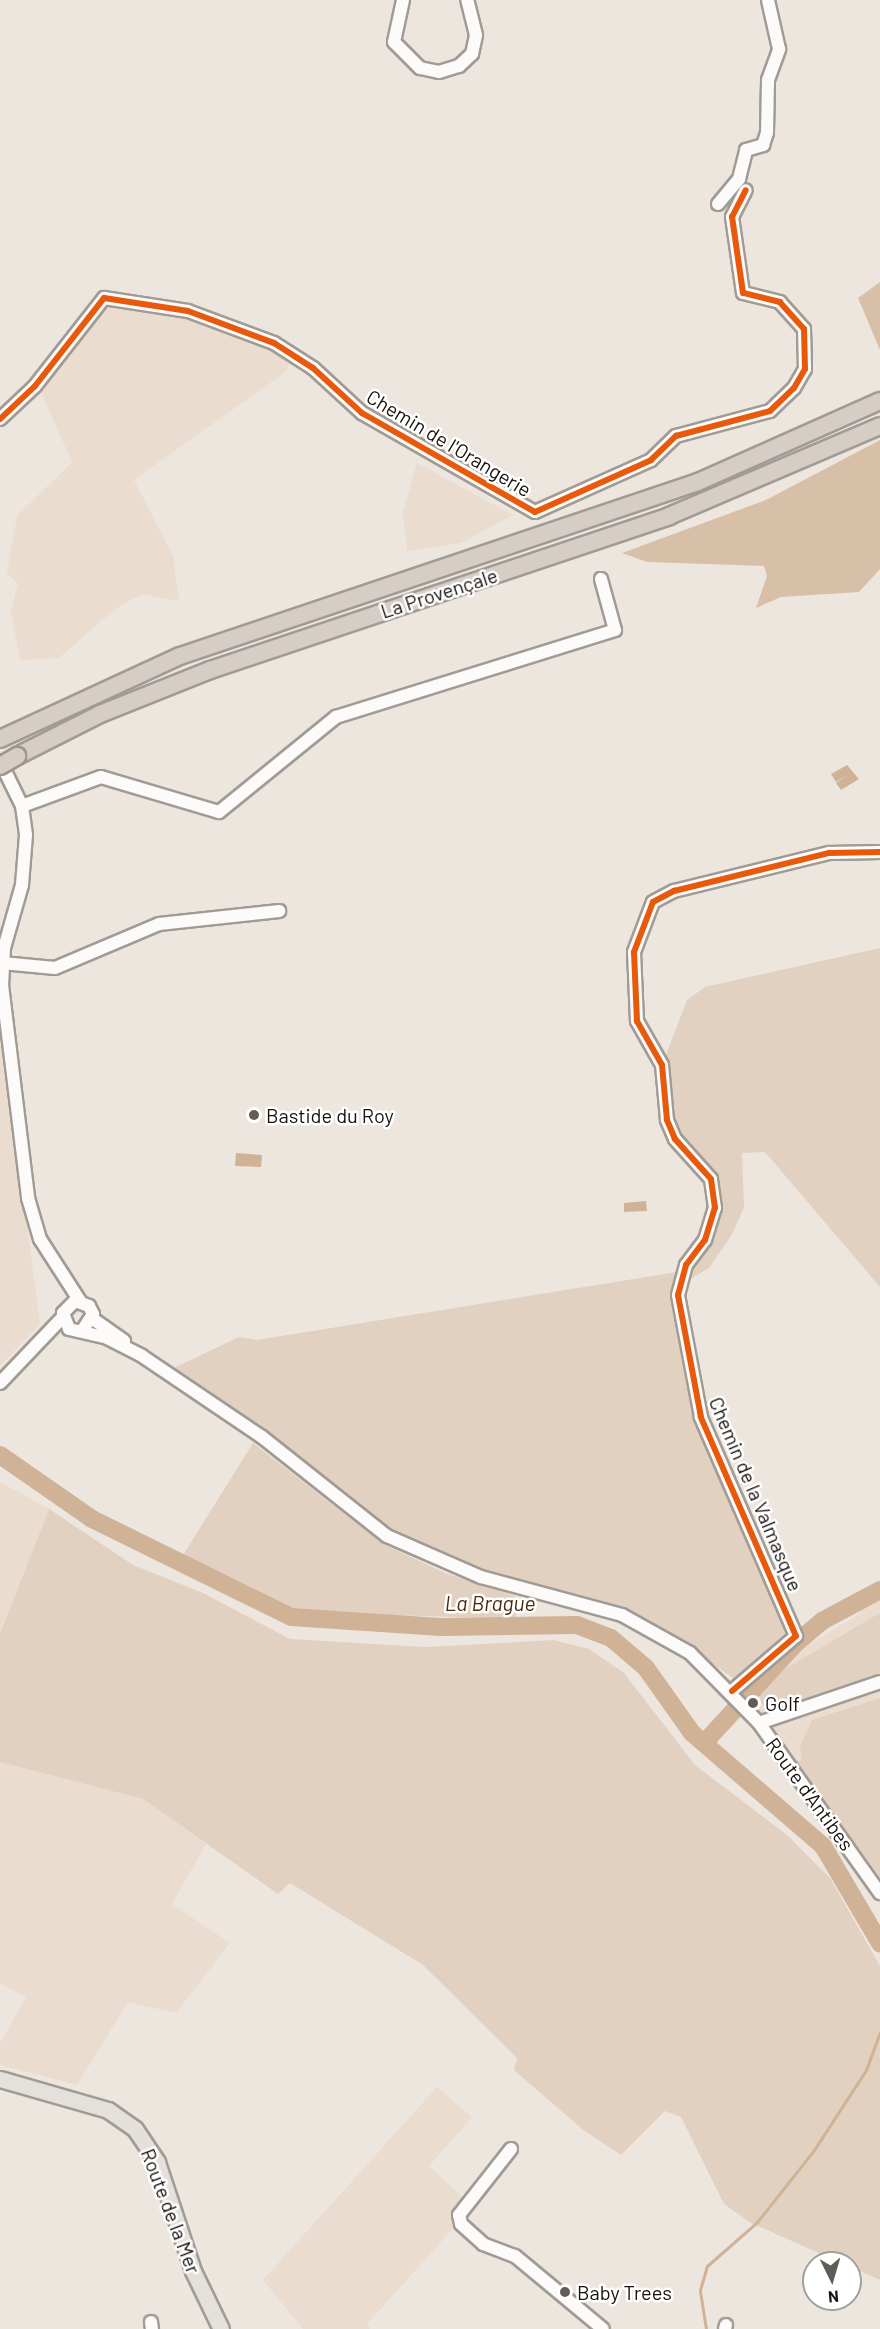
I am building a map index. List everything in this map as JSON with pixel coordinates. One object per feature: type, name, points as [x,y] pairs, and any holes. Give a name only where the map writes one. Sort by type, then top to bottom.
[{"type":"highway","name":"La Provençale","points":[[3,738],[180,656],[698,482],[880,401]]},
{"type":"highway","name":"La Provençale","points":[[0,766],[17,756],[210,669],[669,516],[880,426]]},
{"type":"main road","name":"Route de la Mer","points":[[0,2079],[108,2110],[135,2129],[157,2162],[193,2271],[221,2329]]},
{"type":"street","points":[[403,0],[394,42],[420,68],[439,72],[459,66],[471,54],[476,35],[467,0]]},
{"type":"street","points":[[718,204],[739,179],[746,150],[763,145],[767,133],[768,80],[779,49],[768,0]]},
{"type":"street","name":"Chemin de l'Orangerie","points":[[0,419],[35,386],[104,298],[189,311],[274,343],[313,368],[362,413],[535,512],[651,460],[675,436],[770,411],[794,388],[805,369],[804,329],[780,302],[743,293],[732,217],[746,190]]},
{"type":"street","points":[[22,806],[102,777],[211,812],[226,809],[336,717],[615,630],[601,579]]},
{"type":"street","points":[[0,761],[22,806],[22,885],[2,963],[31,1213],[58,1269],[80,1301],[89,1306],[93,1319],[142,1356]]},
{"type":"street","name":"Chemin de la Valmasque","points":[[735,1694],[796,1636],[701,1417],[678,1295],[686,1265],[705,1240],[715,1208],[711,1179],[675,1139],[667,1120],[662,1065],[637,1021],[634,952],[653,902],[674,891],[830,853],[880,852]]},
{"type":"street","points":[[2,963],[55,968],[159,924],[279,911]]},
{"type":"street","points":[[0,1383],[62,1318],[67,1305],[58,1269]]},
{"type":"street","points":[[67,1305],[80,1301]]},
{"type":"street","points":[[62,1318],[77,1331],[142,1356]]},
{"type":"street","points":[[36,1345],[77,1331],[93,1319]]},
{"type":"street","name":"Route d'Antibes","points":[[142,1356],[262,1437],[387,1536],[481,1577],[622,1615],[672,1640],[735,1694],[747,1708],[880,1893]]},
{"type":"street","points":[[759,1723],[880,1682]]},
{"type":"street","points":[[511,2149],[459,2215],[461,2224],[483,2244],[515,2256],[603,2329]]},
{"type":"shaded area","points":[[880,282],[880,350],[858,298]]},
{"type":"shaded area","points":[[110,305],[158,310],[224,327],[290,359],[287,371],[134,480],[173,556],[179,601],[142,594],[115,609],[59,658],[20,660],[11,611],[18,584],[7,573],[17,516],[72,462],[40,390],[81,333]]},
{"type":"shaded area","points":[[880,440],[880,569],[859,592],[781,597],[756,608],[767,576],[764,566],[647,562],[622,553],[766,500]]},
{"type":"shaded area","points":[[417,463],[513,515],[461,543],[407,551],[403,513]]},
{"type":"shaded area","points":[[847,765],[859,779],[841,790],[836,783],[846,776],[836,782],[831,774]]},
{"type":"shaded area","points":[[880,948],[880,1287],[765,1152],[742,1153],[744,1208],[731,1236],[709,1268],[682,1284],[716,1189],[709,1164],[674,1132],[668,1103],[666,1055],[687,1000],[705,987]]},
{"type":"shaded area","points":[[0,1018],[40,1324],[0,1366]]},
{"type":"shaded area","points":[[236,1153],[262,1155],[261,1167],[235,1166]]},
{"type":"shaded area","points":[[646,1201],[647,1211],[624,1212],[624,1203]]},
{"type":"shaded area","points":[[677,1272],[673,1287],[690,1395],[788,1630],[736,1680],[649,1620],[465,1564],[397,1533],[174,1368],[239,1337],[257,1340]]},
{"type":"shaded area","points":[[253,1443],[383,1544],[445,1573],[515,1596],[516,1619],[297,1612],[183,1555]]},
{"type":"shaded area","points":[[0,1482],[49,1509],[0,1634]]},
{"type":"shaded area","points":[[49,1509],[133,1565],[203,1593],[290,1639],[426,1647],[554,1640],[589,1649],[624,1673],[695,1765],[787,1835],[830,1878],[880,1966],[880,2280],[862,2272],[862,2251],[814,2251],[751,2223],[724,2204],[681,2117],[665,2111],[621,2155],[582,2129],[514,2070],[517,2058],[423,1965],[290,1883],[278,1894],[143,1799],[0,1762],[0,1634]]},
{"type":"shaded area","points":[[880,1590],[880,1893],[751,1702],[800,1650],[856,1616]]},
{"type":"shaded area","points":[[880,1613],[880,1673],[783,1707],[760,1704],[760,1689],[785,1669]]},
{"type":"shaded area","points":[[880,1698],[880,1877],[796,1762],[802,1759],[800,1747],[812,1720]]},
{"type":"shaded area","points":[[0,1762],[143,1799],[206,1844],[172,1904],[230,1943],[176,2013],[128,2002],[77,2085],[0,2065],[0,2043],[26,1997],[0,1983]]},
{"type":"shaded area","points":[[437,2087],[472,2117],[429,2166],[465,2199],[452,2218],[456,2225],[367,2324],[370,2329],[303,2329],[263,2280]]},
{"type":"waterway","name":"La Brague","points":[[0,1455],[92,1519],[291,1617],[441,1627],[577,1625],[611,1638],[646,1668],[692,1733],[823,1846],[880,1943]]},
{"type":"waterway","points":[[704,1743],[796,1643],[822,1621],[880,1590]]},
{"type":"waterway","points":[[706,2329],[700,2290],[707,2266],[757,2222],[814,2150],[866,2070],[880,2032]]},
{"type":"cycle path","points":[[0,419],[35,386],[104,298],[188,311],[274,343],[313,368],[362,413],[535,512],[651,460],[676,436],[770,411],[794,388],[805,369],[804,329],[780,302],[743,293],[732,217],[746,190]]},
{"type":"cycle path","points":[[732,1691],[796,1636],[701,1417],[678,1295],[686,1265],[705,1240],[715,1208],[711,1179],[675,1139],[667,1120],[662,1065],[637,1021],[634,952],[653,902],[674,891],[829,853],[880,852]]},
{"type":"place","name":"Bastide du Roy","points":[[254,1115]]},
{"type":"place","name":"Golf","points":[[753,1703]]},
{"type":"place","name":"Baby Trees","points":[[565,2292]]}]
